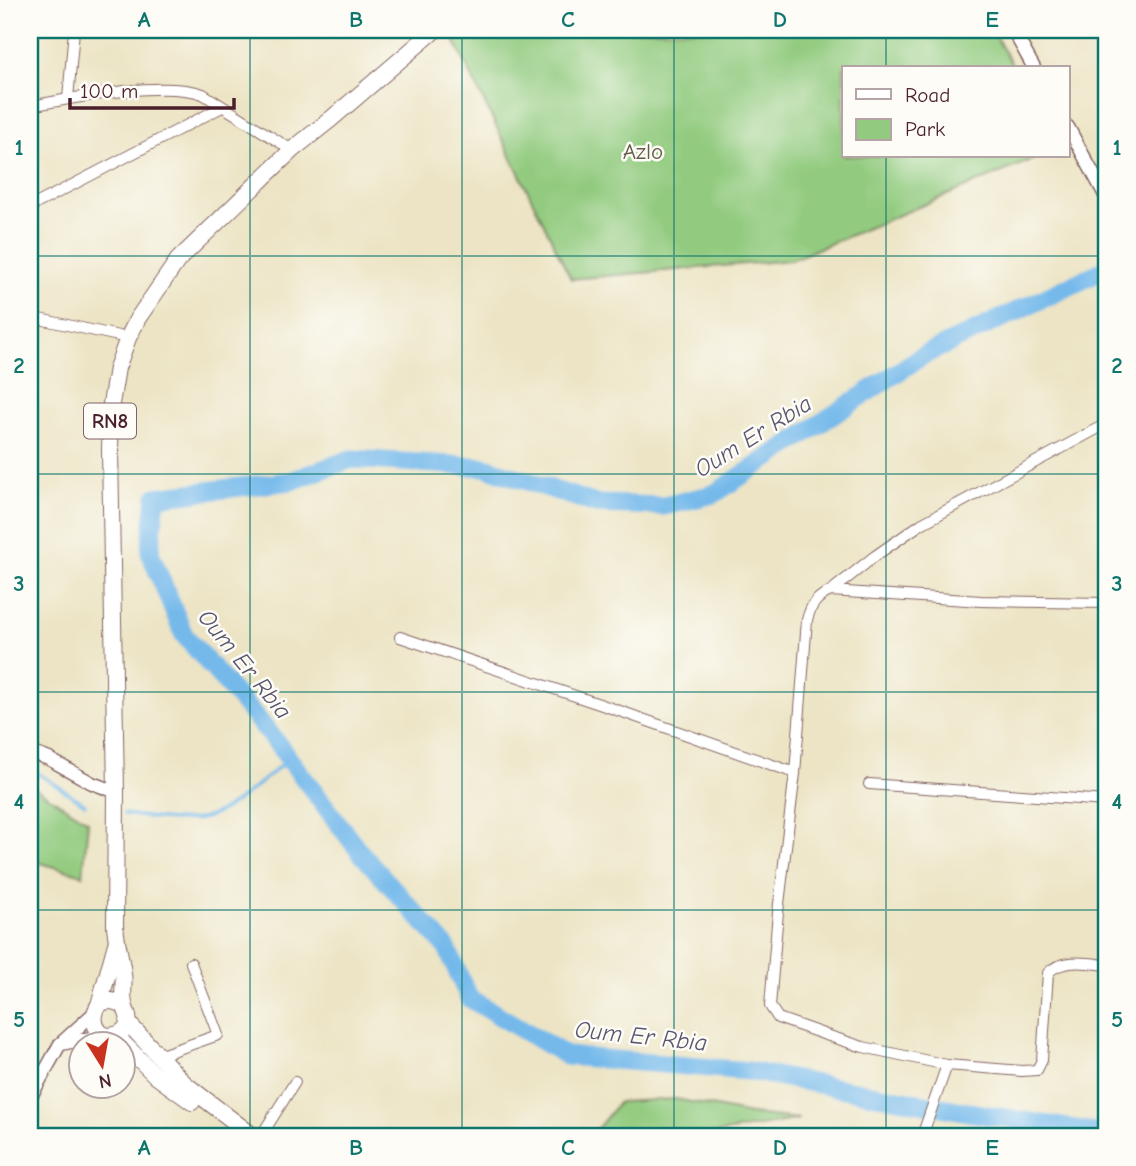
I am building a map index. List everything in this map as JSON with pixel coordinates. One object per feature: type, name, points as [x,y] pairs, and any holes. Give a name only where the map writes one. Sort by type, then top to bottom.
[{"type":"main road","name":"RN8","points":[[253,1136],[185,1084],[128,1023],[124,1006],[124,973],[116,944],[111,404],[117,368],[128,338],[148,301],[178,260],[292,150],[435,30]]},
{"type":"main road","name":"RN8","points":[[96,1009],[116,944]]},
{"type":"main road","points":[[98,1030],[94,1022],[96,1009],[107,1001],[116,1001],[124,1006]]},
{"type":"main road","points":[[124,1030],[128,1023]]},
{"type":"main road","points":[[136,1058],[237,1136]]},
{"type":"street","points":[[68,100],[74,30]]},
{"type":"street","points":[[1013,30],[1033,66]]},
{"type":"street","points":[[30,106],[177,88],[203,94],[292,150]]},
{"type":"street","points":[[30,207],[222,107]]},
{"type":"street","points":[[1070,131],[1106,197]]},
{"type":"street","points":[[30,317],[128,338]]},
{"type":"street","points":[[1106,424],[921,524],[831,591],[821,595],[810,607],[795,773],[769,998],[773,1013],[782,1020],[863,1047],[947,1065],[1037,1070],[1042,1060],[1048,973],[1057,966],[1072,962],[1106,964]]},
{"type":"street","points":[[831,591],[981,601],[1106,603]]},
{"type":"street","points":[[400,638],[795,773]]},
{"type":"street","points":[[30,752],[116,792]]},
{"type":"street","points":[[869,784],[1106,801]]},
{"type":"street","points":[[158,1056],[218,1035],[191,963]]},
{"type":"street","points":[[30,1098],[60,1044],[96,1009]]},
{"type":"street","points":[[60,1044],[66,1043]]},
{"type":"street","points":[[922,1136],[947,1065]]},
{"type":"street","points":[[261,1136],[296,1082]]},
{"type":"green space","name":"Azlo","points":[[457,30],[992,30],[1013,66],[842,66],[842,158],[1036,158],[791,260],[571,279],[451,34]]},
{"type":"green space","points":[[30,785],[88,821],[83,875],[30,860]]},
{"type":"green space","points":[[676,1099],[750,1114],[799,1119],[701,1136],[661,1136],[647,1129],[628,1136],[591,1136],[619,1102]]},
{"type":"waterway","name":"Oum Er Rbia","points":[[1106,269],[922,356],[714,494],[664,506],[596,504],[485,467],[351,459],[291,481],[156,497],[150,553],[184,635],[270,734],[360,852],[447,948],[469,998],[567,1056],[748,1071],[968,1112],[1106,1134]]},
{"type":"waterway","points":[[124,814],[181,820],[211,816],[235,803],[289,759]]},
{"type":"waterway","points":[[30,768],[85,804]]}]
